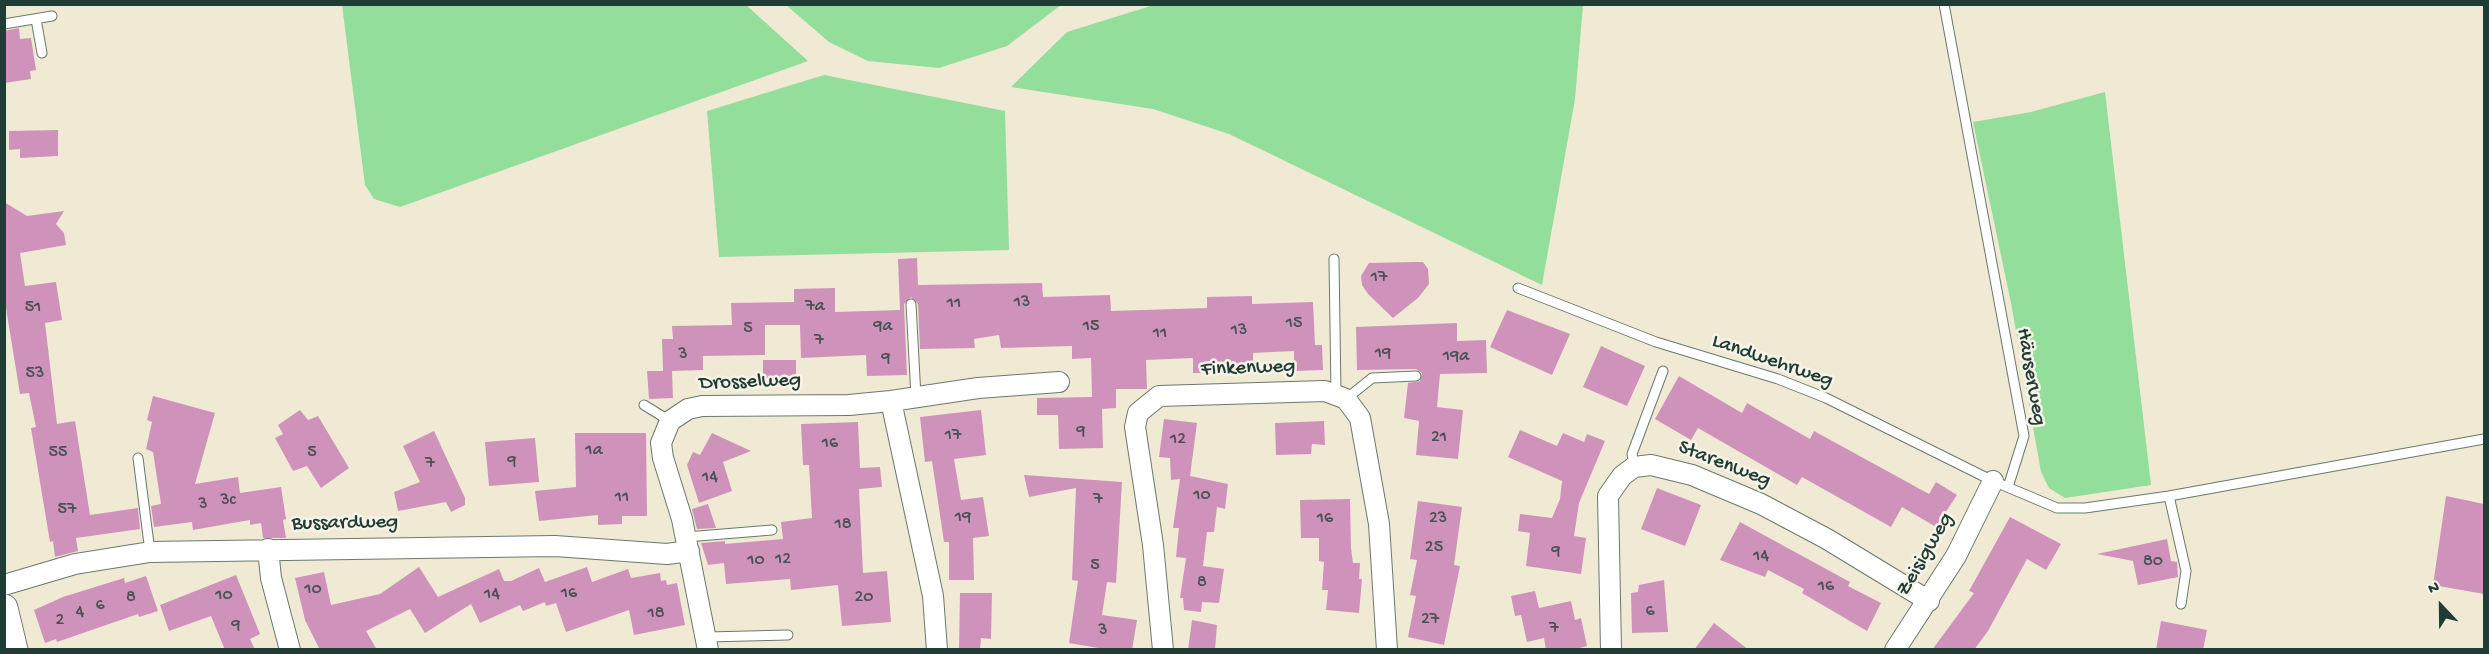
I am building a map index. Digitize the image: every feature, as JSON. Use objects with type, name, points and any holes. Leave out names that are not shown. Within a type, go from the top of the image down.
[{"type":"street","name":"Drosselweg","points":[[670,421],[687,409],[702,406],[849,405],[988,387],[1059,382]]},
{"type":"street","name":"Finkenweg","points":[[1163,650],[1153,545],[1135,427],[1138,412],[1154,400],[1169,396],[1325,391],[1341,397]]},
{"type":"street","points":[[1341,397],[1360,417],[1379,524],[1387,650]]},
{"type":"street","points":[[891,401],[933,596],[937,650]]},
{"type":"street","points":[[670,421],[661,443],[663,458],[676,496],[708,643]]},
{"type":"street","name":"Starenweg","points":[[1634,467],[1651,465],[1692,475],[1761,504],[1827,539],[1929,600]]},
{"type":"street","points":[[1611,650],[1608,496],[1622,476],[1634,467]]},
{"type":"street","name":"Zeisigweg","points":[[1895,650],[1929,600],[2000,484]]},
{"type":"street","name":"Bussardweg","points":[[4,585],[75,564],[150,552],[563,546],[668,554],[687,544]]},
{"type":"street","points":[[268,549],[271,578],[290,650]]},
{"type":"street","points":[[4,608],[14,650]]},
{"type":"lane","name":"Häuserweg","points":[[1944,4],[2024,436],[2000,484]]},
{"type":"lane","points":[[4,24],[52,16]]},
{"type":"lane","points":[[36,19],[42,53]]},
{"type":"lane","points":[[1334,259],[1341,397],[1372,378],[1416,376]]},
{"type":"lane","name":"Landwehrweg","points":[[1518,288],[1656,342],[1778,379],[1826,398],[2000,484]]},
{"type":"lane","points":[[911,304],[916,397]]},
{"type":"lane","points":[[1634,467],[1632,454],[1663,371]]},
{"type":"lane","points":[[644,405],[670,421]]},
{"type":"lane","points":[[2000,484],[2057,508],[2085,508],[2169,496],[2484,439]]},
{"type":"lane","points":[[138,458],[150,552]]},
{"type":"lane","points":[[2169,496],[2186,571],[2181,604]]},
{"type":"lane","points":[[687,544],[772,530]]},
{"type":"lane","points":[[708,643],[788,635]]},
{"type":"green space","points":[[1157,4],[1583,5],[1575,99],[1542,285],[1229,134],[1153,109],[1011,87],[1067,32]]},
{"type":"green space","points":[[342,5],[746,5],[808,61],[400,207],[374,199],[365,185]]},
{"type":"green space","points":[[786,5],[1061,5],[1007,46],[939,68],[868,61],[829,42]]},
{"type":"green space","points":[[824,75],[1005,111],[1009,250],[719,257],[707,111]]},
{"type":"green space","points":[[2105,92],[2151,485],[2065,498],[2049,488],[2041,472],[2011,303],[1973,122],[2031,112]]},
{"type":"building","points":[[19,28],[20,39],[31,38],[36,70],[30,71],[31,79],[4,83],[4,31]]},
{"type":"building","points":[[58,130],[58,156],[20,158],[20,149],[9,150],[9,131]]},
{"type":"building","points":[[4,202],[27,216],[64,211],[56,224],[64,233],[66,245],[20,253],[25,286],[56,282],[62,320],[45,323],[57,424],[75,421],[90,515],[138,508],[140,529],[76,538],[78,551],[55,557],[53,541],[50,542],[31,428],[36,427],[29,393],[20,394],[4,296]]},
{"type":"building","points":[[917,258],[918,285],[1042,283],[1043,297],[1110,295],[1111,311],[1207,308],[1207,297],[1252,296],[1252,304],[1313,302],[1315,345],[1322,345],[1323,370],[1294,371],[1294,351],[1253,353],[1253,368],[1212,369],[1212,373],[1193,373],[1193,358],[1146,360],[1147,389],[1116,389],[1116,408],[1102,409],[1103,448],[1059,449],[1058,415],[1037,415],[1037,398],[1092,397],[1091,358],[1072,359],[1072,346],[1001,348],[999,335],[974,339],[975,348],[920,349],[918,304],[911,297],[904,304],[907,375],[867,376],[866,355],[801,358],[800,325],[765,325],[765,355],[703,356],[703,370],[672,371],[673,398],[649,399],[647,371],[663,371],[662,339],[673,339],[672,326],[732,325],[731,303],[794,302],[794,289],[835,288],[835,312],[900,310],[898,259]]},
{"type":"building","points":[[1423,262],[1428,269],[1429,284],[1418,298],[1393,318],[1362,285],[1361,276],[1369,263]]},
{"type":"building","points":[[1507,310],[1570,334],[1552,375],[1490,347]]},
{"type":"building","points":[[1457,323],[1457,341],[1486,340],[1487,373],[1440,374],[1437,407],[1463,410],[1458,459],[1416,455],[1419,421],[1404,418],[1408,383],[1420,381],[1422,373],[1416,369],[1357,370],[1356,327]]},
{"type":"building","points":[[1601,346],[1645,366],[1627,406],[1583,387]]},
{"type":"building","points":[[763,360],[796,360],[796,382],[763,383]]},
{"type":"building","points":[[1679,376],[1742,413],[1747,403],[1810,439],[1814,431],[1929,494],[1936,482],[1957,495],[1936,527],[1902,507],[1891,527],[1802,477],[1797,485],[1698,428],[1691,440],[1655,419]]},
{"type":"building","points":[[153,396],[215,413],[195,484],[238,477],[240,493],[281,487],[286,519],[283,520],[286,538],[263,538],[261,523],[250,525],[250,520],[193,530],[192,522],[154,527],[151,506],[161,504],[153,452],[146,449],[152,422],[147,420]]},
{"type":"building","points":[[300,410],[308,420],[318,416],[349,468],[321,488],[307,466],[293,471],[275,438],[283,434],[278,425]]},
{"type":"building","points":[[981,410],[986,455],[954,459],[961,500],[983,497],[989,536],[973,538],[974,580],[949,580],[949,542],[944,542],[932,461],[925,462],[920,417]]},
{"type":"building","points":[[1164,419],[1197,423],[1190,476],[1228,484],[1225,509],[1217,507],[1214,532],[1207,532],[1203,566],[1224,569],[1219,603],[1202,602],[1201,612],[1184,610],[1183,598],[1180,598],[1186,558],[1176,557],[1179,528],[1173,528],[1180,479],[1171,480],[1170,458],[1159,457]]},
{"type":"building","points":[[1324,421],[1325,445],[1312,444],[1311,454],[1276,455],[1275,423]]},
{"type":"building","points":[[858,422],[860,468],[880,467],[882,487],[859,489],[863,573],[887,571],[891,622],[842,626],[838,585],[791,590],[790,579],[726,584],[724,563],[708,565],[701,543],[725,541],[725,544],[783,539],[781,522],[812,518],[809,465],[803,465],[801,424]]},
{"type":"building","points":[[1520,430],[1557,446],[1563,433],[1584,442],[1587,434],[1605,441],[1579,503],[1574,536],[1586,538],[1581,574],[1526,566],[1530,533],[1518,531],[1520,514],[1552,518],[1560,499],[1562,481],[1508,457]]},
{"type":"building","points":[[434,431],[465,498],[465,505],[451,512],[446,502],[398,511],[394,492],[420,482],[403,446]]},
{"type":"building","points":[[575,433],[646,433],[647,516],[622,516],[622,524],[598,525],[598,515],[539,521],[535,491],[576,487]]},
{"type":"building","points":[[712,433],[751,451],[723,462],[732,491],[699,503],[687,465],[693,452],[700,455]]},
{"type":"building","points":[[535,438],[539,482],[489,486],[485,442]]},
{"type":"building","points":[[1024,475],[1122,482],[1116,583],[1107,582],[1102,615],[1137,620],[1132,650],[1110,650],[1069,643],[1078,581],[1072,580],[1076,488],[1029,497]]},
{"type":"building","points":[[1657,488],[1701,505],[1685,546],[1641,529]]},
{"type":"building","points":[[2446,496],[2484,504],[2484,594],[2433,585]]},
{"type":"building","points":[[1350,499],[1353,563],[1360,563],[1359,579],[1362,579],[1359,613],[1326,610],[1328,590],[1322,590],[1324,562],[1319,561],[1319,538],[1301,538],[1300,500]]},
{"type":"building","points":[[1418,501],[1462,507],[1454,565],[1460,566],[1444,645],[1408,637],[1416,596],[1410,595],[1417,560],[1410,559]]},
{"type":"building","points":[[708,504],[716,528],[697,529],[692,509]]},
{"type":"building","points":[[2010,517],[2061,544],[2046,570],[2027,559],[1988,631],[1974,650],[1932,650],[1974,593],[1969,591]]},
{"type":"building","points":[[1740,522],[1850,582],[1848,586],[1881,603],[1867,631],[1802,593],[1804,589],[1768,570],[1765,577],[1720,560]]},
{"type":"building","points":[[2167,539],[2171,561],[2177,562],[2178,577],[2138,585],[2133,561],[2097,554]]},
{"type":"building","points":[[419,567],[438,597],[499,569],[504,581],[511,581],[539,568],[545,582],[587,567],[592,582],[628,569],[631,578],[660,573],[661,581],[666,580],[667,585],[677,583],[685,625],[634,635],[629,610],[566,632],[556,603],[546,606],[545,602],[523,611],[520,605],[480,623],[471,604],[425,633],[410,609],[366,631],[377,650],[320,650],[305,620],[295,578],[324,572],[331,605],[380,594]]},
{"type":"building","points":[[236,575],[260,634],[250,639],[255,650],[225,650],[211,616],[169,631],[160,605]]},
{"type":"building","points":[[146,576],[158,611],[139,617],[138,614],[57,642],[56,639],[45,643],[34,610],[63,597],[124,578],[125,583]]},
{"type":"building","points":[[1664,580],[1668,632],[1632,633],[1631,593],[1638,592],[1639,585]]},
{"type":"building","points":[[1535,591],[1539,608],[1571,601],[1575,620],[1581,618],[1587,646],[1571,650],[1546,650],[1544,638],[1527,642],[1521,615],[1515,616],[1511,596]]},
{"type":"building","points":[[960,593],[992,593],[991,639],[981,638],[980,650],[959,650]]},
{"type":"building","points":[[1192,620],[1217,625],[1215,650],[1188,650]]},
{"type":"building","points":[[2161,621],[2207,630],[2203,650],[2156,650]]},
{"type":"building","points":[[1714,623],[1749,650],[1694,650]]}]
